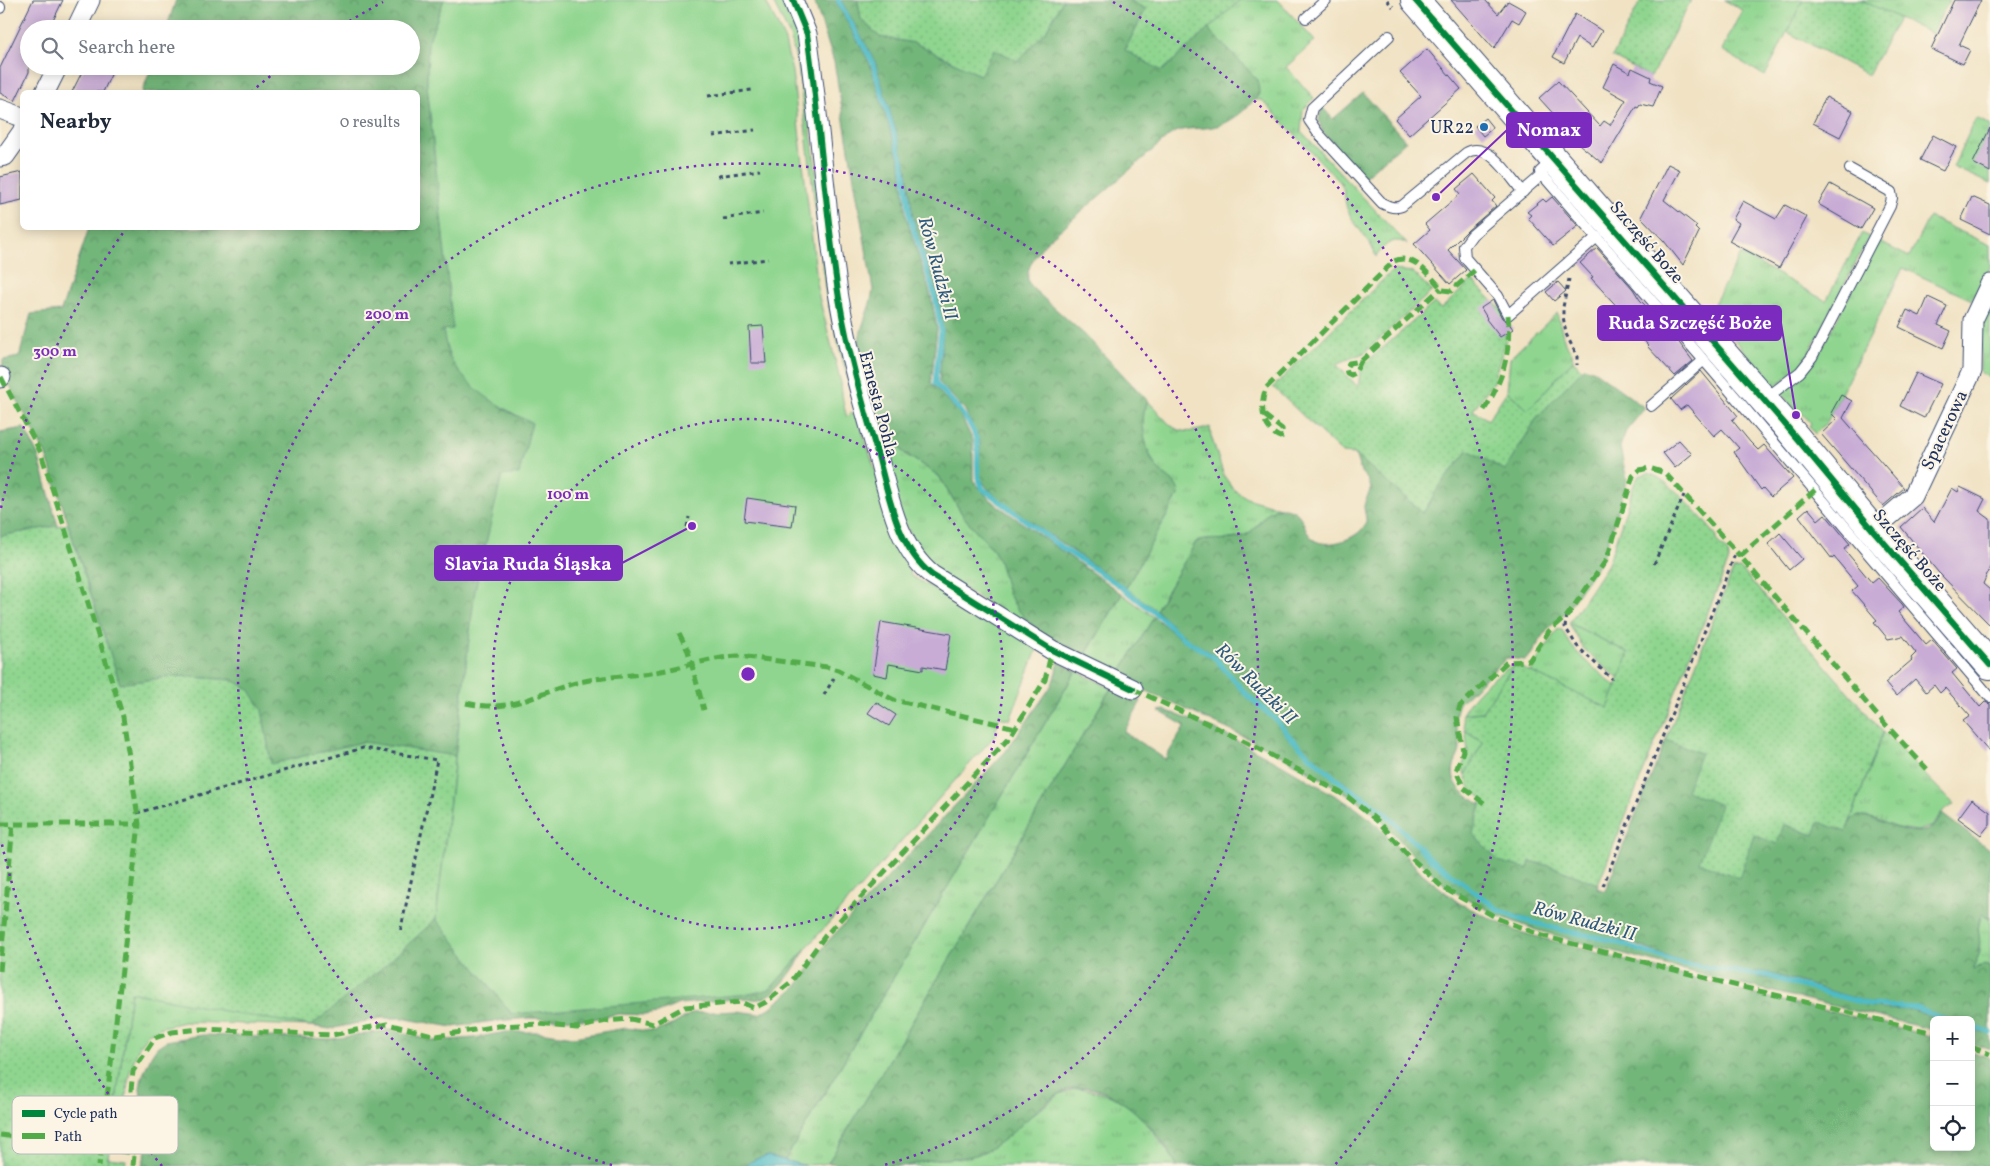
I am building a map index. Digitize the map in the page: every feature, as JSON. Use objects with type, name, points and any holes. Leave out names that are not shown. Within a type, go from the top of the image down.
[{"type":"street","points":[[80,20],[90,0]]},
{"type":"street","name":"Ernesta Pohla","points":[[793,0],[807,34],[843,319],[859,394],[893,512],[910,550],[922,567],[932,575],[1044,645],[1133,689]]},
{"type":"street","name":"Szczęść Boże","points":[[1416,0],[1549,167],[1764,400],[1990,665]]},
{"type":"street","points":[[46,90],[54,75]]},
{"type":"street","points":[[0,108],[20,116]]},
{"type":"street","points":[[0,157],[5,156],[20,135]]},
{"type":"street","name":"Spacerowa","points":[[1873,530],[1913,496],[1947,425],[1972,371],[1973,320],[1990,284]]},
{"type":"lane","points":[[1306,18],[1326,0]]},
{"type":"lane","points":[[1389,36],[1312,108],[1309,120],[1318,133],[1382,203],[1387,206],[1402,206],[1466,153],[1475,149],[1488,152],[1522,192]]},
{"type":"lane","points":[[1596,237],[1508,314],[1498,296],[1464,258],[1463,252],[1468,240],[1549,167],[1596,237],[1704,360],[1990,697]]},
{"type":"lane","points":[[1764,400],[1800,372],[1812,357],[1890,206],[1891,192],[1850,168]]},
{"type":"lane","points":[[1651,406],[1704,360]]},
{"type":"path","points":[[708,96],[752,90]]},
{"type":"path","points":[[712,136],[755,130]]},
{"type":"path","points":[[718,176],[760,170]]},
{"type":"path","points":[[722,219],[764,213]]},
{"type":"path","points":[[1572,258],[1563,316],[1566,334],[1577,356],[1577,365]]},
{"type":"path","points":[[728,264],[768,259]]},
{"type":"path","points":[[1654,564],[1684,495]]},
{"type":"path","points":[[686,527],[689,517]]},
{"type":"path","points":[[1603,886],[1736,552]]},
{"type":"path","points":[[1566,616],[1565,627],[1577,646],[1612,679]]},
{"type":"path","points":[[824,695],[834,678]]},
{"type":"path","points":[[137,813],[363,748],[437,760],[400,933]]},
{"type":"green space","points":[[176,0],[444,0],[428,43],[427,84],[453,329],[443,331],[449,357],[487,397],[509,412],[532,423],[519,474],[475,590],[455,756],[363,742],[271,764],[262,710],[232,680],[175,676],[120,684],[46,455],[2,370],[3,360],[19,357],[31,314],[61,311],[88,230],[420,230],[420,90],[143,90],[149,75],[420,75],[420,20],[169,20]]},
{"type":"green space","points":[[444,0],[765,0],[784,38],[792,71],[819,297],[841,383],[847,417],[851,413],[857,416],[911,576],[1038,647],[1010,720],[999,717],[996,728],[998,732],[770,989],[749,994],[512,1014],[436,919],[475,590],[502,476],[519,474],[532,423],[485,396],[465,378],[456,368],[449,354],[443,330],[453,329],[427,84],[428,43]]},
{"type":"green space","points":[[772,0],[784,0],[797,25],[832,294],[852,397],[826,295],[798,67],[790,36]]},
{"type":"green space","points":[[814,0],[835,0],[869,62],[901,166],[906,216],[931,296],[937,329],[931,383],[960,414],[973,441],[973,480],[990,500],[1122,594],[1082,660],[1045,639],[1018,610],[1008,593],[999,561],[994,551],[964,517],[939,476],[904,453],[885,427],[874,423],[858,349],[860,334],[873,290],[834,62]]},
{"type":"green space","points":[[841,0],[858,0],[861,19],[880,37],[915,43],[980,75],[994,49],[1046,31],[1063,0],[1129,0],[1146,9],[1125,50],[1162,71],[1208,29],[1258,80],[1259,94],[1238,115],[1226,123],[1206,128],[1185,129],[1170,135],[1045,243],[1034,258],[1029,270],[1028,281],[1031,287],[1086,336],[1148,401],[1145,408],[1143,426],[1146,445],[1157,468],[1174,482],[1178,490],[1179,494],[1126,588],[1004,503],[987,488],[979,476],[980,443],[965,410],[939,382],[943,330],[938,296],[913,218],[907,168],[875,61]]},
{"type":"green space","points":[[858,0],[1063,0],[1046,31],[1018,61],[994,49],[980,75],[915,43],[880,37],[861,19]]},
{"type":"green space","points":[[1129,0],[1240,0],[1162,71],[1125,50],[1146,9]]},
{"type":"green space","points":[[1240,0],[1278,0],[1315,41],[1286,67],[1314,98],[1303,110],[1301,131],[1407,244],[1393,241],[1382,249],[1376,257],[1371,245],[1349,213],[1341,183],[1262,100],[1254,100],[1258,96],[1208,29]]},
{"type":"green space","points":[[1641,0],[1691,0],[1651,77],[1612,57]]},
{"type":"green space","points":[[1724,0],[1803,0],[1765,76],[1722,50],[1742,10]]},
{"type":"green space","points":[[1803,0],[1861,0],[1899,18],[1868,75],[1787,32]]},
{"type":"green space","points":[[1861,0],[1949,0],[1932,34]]},
{"type":"green space","points":[[1363,93],[1406,141],[1363,178],[1322,131],[1319,120],[1322,107],[1333,119]]},
{"type":"green space","points":[[1976,118],[1990,125],[1990,184],[1953,167]]},
{"type":"green space","points":[[1929,217],[1990,245],[1990,268],[1972,300],[1903,268],[1827,422],[1815,434],[1809,426],[1811,423],[1801,412],[1798,414],[1781,393],[1801,378],[1816,359],[1878,241],[1909,257]]},
{"type":"green space","points":[[1862,233],[1869,237],[1808,355],[1801,365],[1775,387],[1710,311],[1741,254],[1826,301]]},
{"type":"green space","points":[[1393,270],[1413,272],[1432,291],[1364,353],[1336,364],[1358,387],[1361,367],[1434,303],[1441,309],[1472,280],[1503,311],[1506,340],[1493,382],[1473,410],[1488,420],[1507,391],[1528,410],[1573,360],[1582,370],[1538,416],[1505,470],[1468,450],[1438,488],[1423,513],[1355,454],[1342,453],[1273,387]]},
{"type":"green space","points":[[1990,305],[1990,378],[1980,373],[1981,323]]},
{"type":"green space","points":[[1557,313],[1565,343],[1572,353],[1573,360],[1528,410],[1507,391],[1510,358]]},
{"type":"green space","points":[[1584,367],[1595,371],[1645,408],[1626,431],[1620,447],[1627,480],[1603,558],[1565,613],[1548,629],[1530,656],[1525,660],[1507,658],[1460,702],[1457,709],[1456,720],[1460,748],[1453,773],[1454,779],[1461,790],[1481,805],[1473,834],[1528,868],[1530,861],[1550,866],[1598,884],[1597,888],[1605,891],[1666,740],[1701,753],[1721,805],[1738,878],[1754,835],[1784,824],[1813,835],[1819,821],[1846,832],[1850,822],[1856,816],[1875,819],[1897,828],[1918,832],[1927,830],[1936,824],[1942,814],[1990,850],[1990,918],[1982,914],[1980,919],[1980,950],[1972,969],[1986,965],[1990,967],[1990,1031],[1975,1026],[1975,1016],[1942,1016],[1917,1007],[1871,1003],[1765,972],[1750,972],[1679,961],[1634,944],[1562,929],[1521,917],[1499,908],[1432,858],[1382,808],[1340,780],[1293,738],[1276,718],[1246,692],[1215,655],[1184,637],[1156,610],[1196,542],[1242,537],[1252,531],[1270,511],[1275,509],[1280,508],[1294,511],[1299,515],[1310,536],[1320,543],[1334,543],[1356,535],[1366,523],[1364,506],[1371,488],[1368,480],[1361,472],[1355,454],[1423,513],[1438,488],[1468,450],[1505,470],[1538,416]]},
{"type":"green space","points":[[1148,401],[1169,423],[1181,431],[1188,432],[1210,427],[1211,436],[1224,476],[1234,490],[1249,499],[1280,508],[1270,513],[1251,531],[1241,537],[1196,542],[1156,610],[1126,588],[1179,494],[1156,466],[1146,443],[1143,417]]},
{"type":"green space","points":[[874,423],[885,427],[904,453],[939,476],[964,517],[994,551],[1013,603],[1045,639],[929,567],[897,510]]},
{"type":"green space","points":[[24,428],[38,455],[58,526],[0,536],[0,432]]},
{"type":"green space","points":[[1649,473],[1658,477],[1676,491],[1694,510],[1717,536],[1716,540],[1728,553],[1729,560],[1598,884],[1550,866],[1530,861],[1528,869],[1498,861],[1473,834],[1483,799],[1469,787],[1465,775],[1483,742],[1465,730],[1462,714],[1482,712],[1514,665],[1608,708],[1629,653],[1569,623],[1608,564],[1635,482],[1639,476]]},
{"type":"green space","points":[[68,524],[120,684],[175,676],[232,680],[249,689],[262,710],[271,764],[363,742],[455,756],[436,919],[383,967],[311,1026],[244,1015],[131,992],[117,1096],[12,1096],[12,1154],[109,1154],[107,1166],[0,1166],[0,536]]},
{"type":"green space","points":[[1741,569],[1883,732],[1846,832],[1819,822],[1814,835],[1784,824],[1777,844],[1754,835],[1739,878],[1699,862],[1721,805],[1686,791],[1701,753],[1666,740],[1733,570]]},
{"type":"green space","points":[[1122,594],[1154,617],[1117,677],[1083,660]]},
{"type":"green space","points":[[1154,617],[1181,639],[1214,659],[1244,695],[1275,721],[1289,739],[1339,783],[1380,811],[1431,861],[1497,910],[1520,920],[1562,932],[1579,934],[1633,948],[1678,964],[1778,980],[1881,1009],[1913,1010],[1930,1017],[1930,1029],[1703,975],[1539,931],[1499,916],[1449,889],[1410,852],[1378,816],[1351,796],[1270,749],[1117,677]]},
{"type":"green space","points":[[1569,623],[1629,653],[1619,679],[1583,648]]},
{"type":"green space","points":[[1558,629],[1562,630],[1572,646],[1585,660],[1617,686],[1608,709],[1531,672]]},
{"type":"green space","points":[[1059,662],[1076,671],[785,1160],[768,1156],[743,1166],[142,1166],[145,1154],[178,1154],[178,1096],[141,1096],[142,1077],[151,1056],[157,1047],[166,1041],[203,1035],[332,1039],[390,1030],[433,1041],[474,1038],[506,1032],[538,1032],[574,1037],[626,1028],[654,1032],[674,1024],[692,1013],[737,1011],[759,1014],[770,1008],[797,986],[828,941],[1006,751],[1052,685]]},
{"type":"green space","points":[[1514,665],[1482,712],[1462,714],[1472,699],[1485,686],[1499,674]]},
{"type":"green space","points":[[1076,671],[1111,688],[828,1163],[806,1165],[785,1160]]},
{"type":"green space","points":[[1111,688],[1141,701],[1124,732],[1165,759],[1185,726],[1159,711],[1165,710],[1216,730],[1281,764],[1353,806],[1373,821],[1423,874],[1459,903],[1516,931],[1743,992],[1886,1024],[1930,1037],[1930,1151],[1975,1151],[1975,1052],[1990,1058],[1990,1166],[1177,1166],[1158,1136],[1128,1106],[1111,1095],[1094,1089],[1076,1088],[1059,1094],[1009,1136],[976,1155],[930,1160],[904,1166],[828,1163]]},
{"type":"green space","points":[[1465,730],[1483,742],[1465,775],[1462,768],[1468,751]]},
{"type":"green space","points":[[1883,732],[1954,804],[1942,813],[1933,826],[1917,831],[1893,827],[1876,819],[1856,816],[1850,822]]},
{"type":"green space","points":[[1982,914],[1990,918],[1990,967],[1979,966],[1972,970],[1980,952],[1978,927]]},
{"type":"green space","points":[[436,919],[512,1014],[770,989],[807,947],[783,983],[766,997],[757,999],[748,998],[679,1004],[658,1013],[644,1015],[619,1014],[588,1020],[528,1018],[453,1027],[400,1018],[381,1018],[330,1029],[311,1026]]},
{"type":"green space","points":[[131,992],[311,1026],[184,1022],[162,1027],[148,1034],[139,1046],[130,1071],[126,1096],[117,1096]]},
{"type":"green space","points":[[1975,1030],[1990,1035],[1990,1050],[1975,1044]]},
{"type":"green space","points":[[1077,1088],[1114,1097],[1132,1109],[1148,1126],[1177,1166],[906,1166],[928,1160],[961,1158],[1023,1122],[1060,1094]]},
{"type":"green space","points":[[108,1158],[126,1160],[125,1166],[107,1166]]},
{"type":"water","points":[[768,1156],[806,1166],[743,1166],[756,1159]]},
{"type":"building","points":[[33,0],[63,0],[53,20],[23,20]]},
{"type":"building","points":[[1451,0],[1485,0],[1498,14],[1508,1],[1526,11],[1519,23],[1512,19],[1494,49]]},
{"type":"building","points":[[1954,0],[1981,0],[1959,45],[1970,50],[1963,64],[1931,49]]},
{"type":"building","points":[[1575,14],[1602,31],[1592,48],[1577,38],[1564,63],[1553,57]]},
{"type":"building","points":[[20,27],[20,75],[28,75],[15,101],[0,93],[0,68]]},
{"type":"building","points":[[1427,49],[1461,89],[1409,135],[1395,119],[1421,96],[1400,73]]},
{"type":"building","points":[[1614,64],[1630,73],[1632,68],[1651,77],[1650,81],[1662,86],[1653,107],[1640,104],[1638,107],[1636,106],[1602,163],[1568,135],[1570,132],[1539,98],[1558,81],[1600,126],[1604,121],[1610,125],[1626,100],[1603,87]]},
{"type":"building","points":[[80,75],[111,75],[104,90],[73,90]]},
{"type":"building","points":[[1826,97],[1853,111],[1840,137],[1813,123]]},
{"type":"building","name":"UR22","points":[[1485,118],[1493,128],[1483,136],[1475,126]]},
{"type":"building","points":[[1990,128],[1990,172],[1973,163]]},
{"type":"building","points":[[1933,135],[1956,147],[1943,171],[1920,160]]},
{"type":"building","points":[[1668,164],[1680,170],[1664,200],[1697,226],[1695,228],[1699,232],[1683,265],[1664,241],[1641,217]]},
{"type":"building","points":[[20,172],[20,200],[0,205],[0,177]]},
{"type":"building","points":[[1474,174],[1495,198],[1492,201],[1496,206],[1448,250],[1466,270],[1450,284],[1414,244],[1430,230],[1425,224],[1460,194],[1456,189]]},
{"type":"building","points":[[1830,184],[1873,208],[1861,229],[1818,204]]},
{"type":"building","points":[[1552,197],[1578,226],[1553,246],[1528,218],[1531,215],[1527,212],[1543,199],[1546,202]]},
{"type":"building","points":[[1972,197],[1990,205],[1990,234],[1961,220]]},
{"type":"building","points":[[1743,201],[1776,219],[1785,205],[1807,217],[1779,268],[1729,241],[1739,223],[1733,219]]},
{"type":"building","points":[[1597,248],[1633,289],[1640,300],[1670,331],[1693,361],[1675,376],[1647,346],[1632,327],[1634,325],[1591,278],[1593,277],[1580,263]]},
{"type":"building","points":[[1558,282],[1566,291],[1554,301],[1546,292]]},
{"type":"building","points":[[1928,297],[1947,306],[1938,325],[1951,331],[1943,348],[1899,327],[1907,310],[1920,316]]},
{"type":"building","points":[[1493,300],[1502,318],[1513,329],[1500,337],[1486,319],[1481,308]]},
{"type":"building","points":[[763,326],[766,363],[751,363],[749,327]]},
{"type":"building","points":[[1701,371],[1738,416],[1732,420],[1750,442],[1758,450],[1764,445],[1793,478],[1771,497],[1763,488],[1761,490],[1734,452],[1739,448],[1722,429],[1714,436],[1687,405],[1680,410],[1671,399]]},
{"type":"building","points":[[1916,373],[1941,384],[1924,418],[1900,406]]},
{"type":"building","points":[[1841,395],[1852,401],[1843,418],[1904,488],[1883,506],[1821,434],[1837,419],[1831,413]]},
{"type":"building","points":[[1679,440],[1692,454],[1675,468],[1663,453]]},
{"type":"building","points":[[1960,487],[1985,499],[1979,511],[1990,519],[1990,567],[1983,584],[1990,590],[1990,625],[1938,572],[1901,527],[1922,508],[1934,522],[1952,488],[1958,492]]},
{"type":"building","points":[[747,498],[795,505],[792,527],[744,521]]},
{"type":"building","points":[[1808,508],[1818,520],[1825,514],[1850,544],[1844,549],[1872,583],[1878,578],[1902,604],[1904,607],[1898,612],[1926,645],[1932,640],[1957,669],[1952,673],[1980,707],[1985,702],[1990,704],[1990,752],[1963,721],[1970,716],[1945,688],[1940,693],[1934,685],[1926,692],[1915,679],[1896,696],[1885,683],[1912,660],[1911,658],[1916,653],[1903,636],[1888,639],[1874,622],[1877,620],[1852,591],[1858,586],[1834,557],[1832,559],[1799,516]]},
{"type":"building","points":[[1780,533],[1802,559],[1789,570],[1768,544]]},
{"type":"building","points":[[881,622],[951,634],[945,670],[923,666],[923,670],[889,664],[887,677],[873,674]]},
{"type":"building","points":[[876,702],[896,715],[889,726],[868,713]]},
{"type":"building","points":[[1972,799],[1990,812],[1990,824],[1981,835],[1958,818]]},
{"type":"waterway","name":"Rów Rudzki II","points":[[838,0],[872,61],[904,166],[910,218],[935,296],[941,330],[935,383],[960,411],[975,435],[978,472],[983,489],[1061,547],[1117,584],[1154,612],[1183,638],[1215,658],[1246,694],[1276,720],[1311,757],[1340,782],[1382,810],[1432,860],[1499,910],[1520,919],[1606,939],[1679,963],[1766,975],[1871,1005],[1916,1008],[1937,1016]]},
{"type":"waterway","name":"Rów Rudzki II","points":[[1975,1027],[1990,1033]]},
{"type":"marked path","points":[[1264,415],[1282,429],[1283,436],[1280,437],[1274,434],[1266,423],[1264,416],[1263,409],[1266,388],[1394,261],[1402,259],[1415,263],[1422,267],[1443,290],[1451,291],[1475,270]]},
{"type":"marked path","points":[[1361,361],[1355,373],[1351,375],[1347,373],[1346,369],[1349,363],[1361,361],[1441,288]]},
{"type":"marked path","points":[[1484,410],[1497,387],[1505,364],[1509,328],[1508,315]]},
{"type":"marked path","points":[[1,377],[41,453],[73,554],[123,717],[139,824],[107,1096]]},
{"type":"marked path","points":[[1484,803],[1464,788],[1456,771],[1463,751],[1457,717],[1460,706],[1507,662],[1529,661],[1549,631],[1567,616],[1607,559],[1633,476],[1640,470],[1649,468],[1665,473],[1740,556]]},
{"type":"marked path","points":[[1815,490],[1740,556],[1875,713],[1927,769]]},
{"type":"marked path","points":[[679,633],[688,651],[704,710]]},
{"type":"marked path","points":[[132,1096],[133,1071],[155,1038],[172,1032],[201,1029],[332,1035],[387,1024],[437,1036],[498,1026],[539,1024],[577,1028],[606,1021],[631,1019],[653,1024],[685,1007],[741,1002],[754,1008],[766,1002],[791,982],[825,936],[1009,738],[1045,680],[1052,650]]},
{"type":"marked path","points":[[466,703],[483,706],[512,704],[580,682],[656,672],[738,656],[827,667],[838,670],[894,700],[1016,728]]},
{"type":"marked path","points":[[1133,689],[1247,742],[1348,797],[1380,823],[1406,853],[1442,887],[1499,919],[1543,936],[1709,979],[1930,1032]]},
{"type":"marked path","points":[[0,971],[13,823]]},
{"type":"marked path","points":[[0,824],[139,824]]},
{"type":"marked path","points":[[1975,1048],[1990,1054]]},
{"type":"marked path","points":[[0,1135],[12,1137]]},
{"type":"marked path","points":[[99,1166],[100,1154]]},
{"type":"marked path","points":[[133,1166],[134,1154]]},
{"type":"cycle path","points":[[793,0],[807,34],[830,232],[839,298],[847,338],[886,488],[902,536],[910,550],[932,575],[1052,650],[1133,689]]},
{"type":"cycle path","points":[[1415,0],[1784,423],[1873,530],[1990,665]]},
{"type":"place","name":"UR22","points":[[1484,127]]},
{"type":"place","name":"Nomax","points":[[1436,197]]},
{"type":"place","name":"Ruda Szczęść Boże","points":[[1796,415]]},
{"type":"place","name":"Slavia Ruda Śląska","points":[[692,526]]}]
